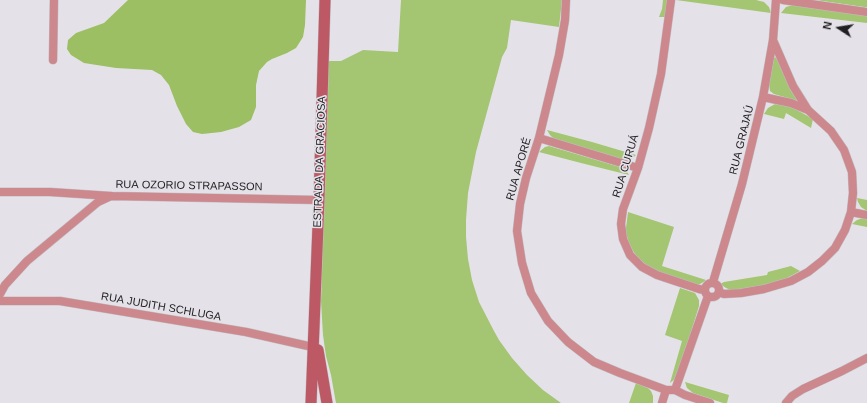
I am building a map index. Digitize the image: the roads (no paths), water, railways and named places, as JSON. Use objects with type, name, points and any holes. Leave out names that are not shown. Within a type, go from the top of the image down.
[{"type":"main road","name":"ESTRADA DA GRACIOSA","points":[[311,403],[315,347],[314,324],[325,0]]},
{"type":"main road","name":"ESTRADA DA GRACIOSA","points":[[315,347],[327,403]]},
{"type":"street","points":[[53,60],[54,0]]},
{"type":"street","name":"RUA APORÉ","points":[[566,0],[565,20],[559,55],[539,138],[526,178],[520,204],[517,231],[522,263],[531,293],[548,321],[568,342],[594,362],[666,390]]},
{"type":"street","name":"RUA CURUÁ","points":[[672,0],[661,74],[649,128],[638,168],[623,210],[621,224],[623,239],[630,255],[642,268],[706,293]]},
{"type":"street","name":"RUA GRAJAÚ","points":[[713,282],[742,184],[763,97],[773,40],[776,0]]},
{"type":"street","points":[[783,0],[867,12]]},
{"type":"street","points":[[719,292],[724,294],[741,293],[764,289],[791,281],[808,272],[835,248],[845,230],[852,212],[852,172],[844,150],[831,131],[808,110],[793,86],[773,40]]},
{"type":"street","points":[[763,97],[791,103],[808,110]]},
{"type":"street","points":[[539,138],[638,168]]},
{"type":"street","points":[[0,192],[50,192],[111,196]]},
{"type":"street","name":"RUA OZORIO STRAPASSON","points":[[0,294],[5,285],[27,261],[98,202],[111,196],[319,200]]},
{"type":"street","points":[[852,212],[867,214]]},
{"type":"street","points":[[675,390],[706,293],[705,287],[707,284],[713,282],[718,285],[719,292]]},
{"type":"street","points":[[706,293],[714,296],[719,292]]},
{"type":"street","name":"RUA JUDITH SCHLUGA","points":[[0,301],[60,301],[246,332],[315,347]]},
{"type":"street","points":[[786,403],[792,396],[804,389],[867,358]]},
{"type":"street","points":[[662,403],[666,390],[675,390],[684,399],[710,403]]}]
